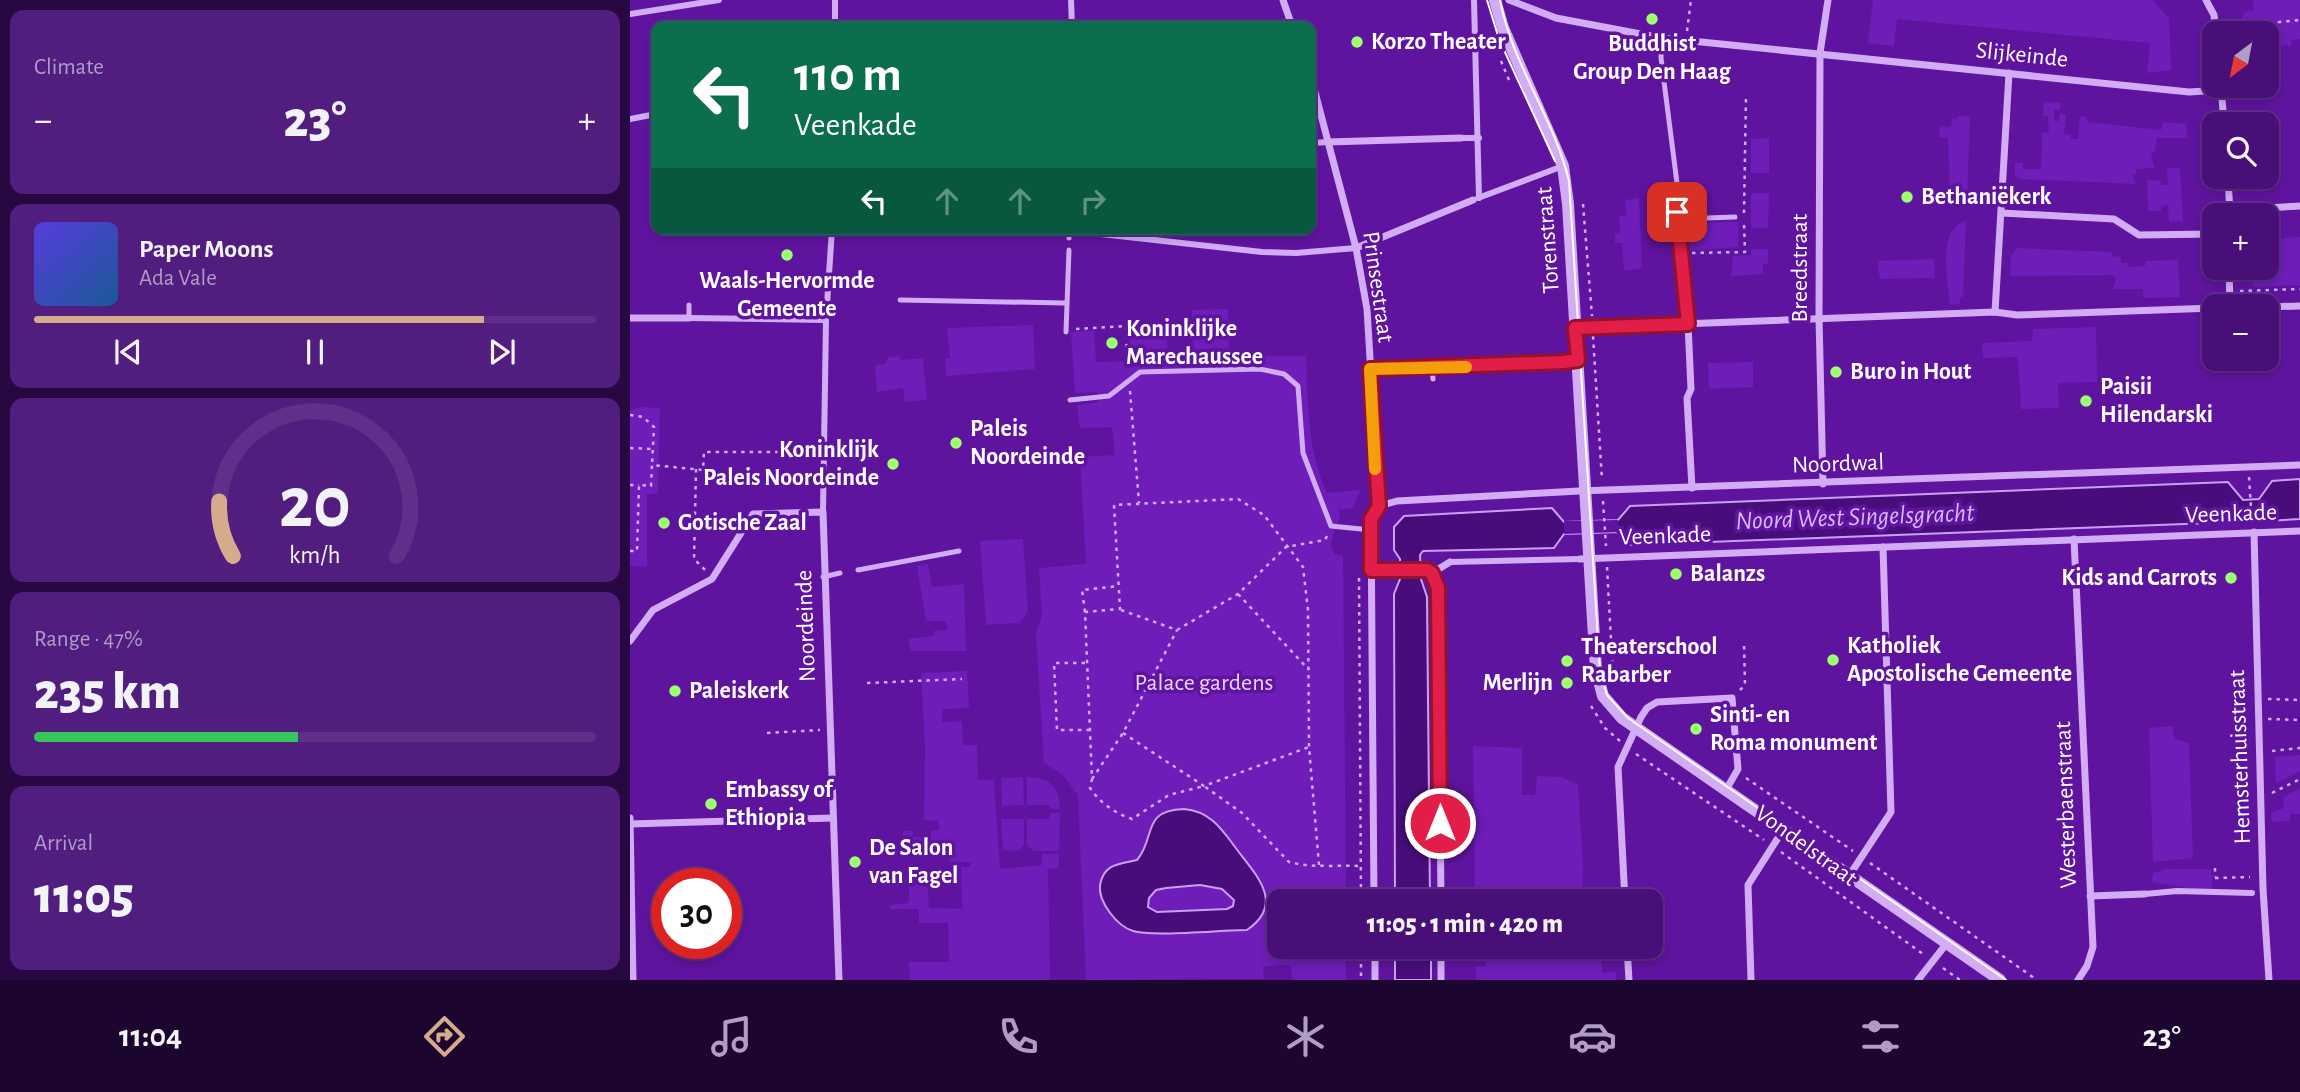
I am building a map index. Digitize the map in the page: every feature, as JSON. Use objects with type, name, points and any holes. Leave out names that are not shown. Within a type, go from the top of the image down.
[{"type":"street","points":[[630,15],[719,0]]},
{"type":"street","points":[[835,0],[835,21]]},
{"type":"street","points":[[1071,0],[1072,21]]},
{"type":"street","points":[[1283,0],[1290,21]]},
{"type":"street","points":[[1090,235],[1296,253],[1356,248],[1476,199],[1479,138],[1474,0]]},
{"type":"street","name":"Torenstraat","points":[[1495,0],[1503,28],[1563,166],[1586,491],[1588,527],[1585,558]]},
{"type":"street","name":"Slijkeinde","points":[[1509,0],[1556,18],[1662,38],[2189,92],[2202,90]]},
{"type":"street","name":"Breedstraat","points":[[1823,484],[1819,318],[1819,53],[1829,0]]},
{"type":"street","points":[[2206,0],[2213,21]]},
{"type":"street","points":[[1994,312],[2002,213],[2008,73]]},
{"type":"street","name":"Prinsestraat","points":[[1316,97],[1356,248],[1367,309],[1379,506]]},
{"type":"street","points":[[630,119],[651,115]]},
{"type":"street","points":[[1316,143],[1479,138]]},
{"type":"street","name":"Torenstraat","points":[[1476,199],[1563,166]]},
{"type":"street","points":[[2279,208],[2300,206]]},
{"type":"street","points":[[2002,213],[2114,219],[2139,234],[2202,234]]},
{"type":"street","points":[[1678,215],[1688,324],[1690,389],[1687,398],[1692,488]]},
{"type":"street","name":"Noordeinde","points":[[832,235],[826,320],[822,577],[839,980]]},
{"type":"street","points":[[2230,280],[2230,292]]},
{"type":"street","points":[[2279,307],[2300,306]]},
{"type":"street","points":[[1575,328],[1994,312],[2017,315],[2202,308]]},
{"type":"street","points":[[630,318],[826,320]]},
{"type":"street","points":[[1370,369],[1578,360]]},
{"type":"street","name":"Noordwal","points":[[1379,506],[1397,501],[1586,491],[2300,465]]},
{"type":"street","points":[[1374,889],[1371,519],[1379,506]]},
{"type":"street","points":[[630,641],[653,610],[712,579],[753,514],[823,512]]},
{"type":"street","name":"Veenkade","points":[[1432,573],[1450,562],[2300,531]]},
{"type":"street","name":"Hemsterhuisstraat","points":[[2254,532],[2259,752],[2269,980]]},
{"type":"street","name":"Westerbaenstraat","points":[[2074,540],[2093,947],[2088,966],[2078,980]]},
{"type":"street","points":[[1849,876],[1888,821],[1892,803],[1883,547]]},
{"type":"street","name":"Vondelstraat","points":[[1585,558],[1599,687],[1612,709],[2000,980]]},
{"type":"street","points":[[1371,570],[1421,569],[1432,573],[1438,588],[1441,889]]},
{"type":"street","points":[[1624,889],[1618,773],[1626,747],[1647,708],[1657,702],[1732,698],[1736,774],[1726,790]]},
{"type":"street","points":[[630,818],[633,980]]},
{"type":"street","points":[[630,824],[833,818]]},
{"type":"street","points":[[1751,980],[1748,885],[1783,830]]},
{"type":"street","points":[[2090,896],[2177,891],[2252,893]]},
{"type":"street","points":[[1918,980],[1947,943]]},
{"type":"street","points":[[1375,959],[1375,980]]},
{"type":"street","points":[[1441,959],[1441,980]]},
{"type":"street","points":[[1628,959],[1629,980]]},
{"type":"lane","points":[[1662,38],[1661,58],[1678,191]]},
{"type":"lane","points":[[1678,215],[1735,217]]},
{"type":"lane","points":[[1066,331],[1069,250]]},
{"type":"lane","points":[[900,300],[1065,303]]},
{"type":"lane","points":[[689,305],[689,318]]},
{"type":"lane","points":[[1432,368],[1433,379]]},
{"type":"lane","points":[[1070,400],[1109,396],[1140,372],[1260,369],[1284,374],[1293,379],[1300,395],[1303,453],[1331,526],[1371,530]]},
{"type":"lane","points":[[858,570],[959,551]]},
{"type":"lane","points":[[822,577],[839,573]]},
{"type":"path","points":[[1686,40],[1692,0]]},
{"type":"path","points":[[2279,22],[2300,20]]},
{"type":"path","points":[[1682,254],[1745,252],[1746,96]]},
{"type":"path","points":[[2230,292],[2300,289]]},
{"type":"path","points":[[1066,331],[1126,326],[1126,361]]},
{"type":"path","points":[[1129,380],[1139,503]]},
{"type":"path","points":[[630,415],[643,417],[654,426],[651,486],[630,485]]},
{"type":"path","points":[[630,448],[653,449]]},
{"type":"path","points":[[652,466],[703,470],[704,452],[823,452]]},
{"type":"path","points":[[695,469],[694,559],[712,579]]},
{"type":"path","points":[[2249,481],[2251,515]]},
{"type":"path","points":[[630,551],[637,551],[639,485]]},
{"type":"path","points":[[1120,609],[1114,505],[1238,499],[1264,515],[1303,567],[1308,610],[1309,747],[1319,864]]},
{"type":"path","points":[[1604,520],[1613,680]]},
{"type":"path","points":[[1092,779],[1123,733],[1177,630],[1238,594],[1286,547],[1325,540],[1331,526]]},
{"type":"path","points":[[1119,586],[1082,590],[1092,779],[1090,788],[1096,797],[1121,816],[1132,819],[1169,795],[1204,786],[1309,747]]},
{"type":"path","points":[[1238,594],[1309,670]]},
{"type":"path","points":[[1085,612],[1120,609],[1177,630]]},
{"type":"path","points":[[1732,698],[1745,685],[1744,643]]},
{"type":"path","points":[[1086,663],[1054,663],[1057,730],[1088,730]]},
{"type":"path","points":[[867,683],[962,679]]},
{"type":"path","points":[[2258,699],[2300,699]]},
{"type":"path","points":[[2258,719],[2300,720]]},
{"type":"path","points":[[767,733],[829,730]]},
{"type":"path","points":[[1123,733],[1241,813],[1286,860],[1360,866],[1361,889]]},
{"type":"path","name":"Vondelstraat","points":[[1626,747],[1961,980]]},
{"type":"path","points":[[2259,752],[2300,748]]},
{"type":"path","name":"Vondelstraat","points":[[1736,774],[1762,786],[2037,980]]},
{"type":"path","points":[[2261,799],[2300,779]]},
{"type":"path","points":[[2215,878],[2254,877]]},
{"type":"path","points":[[1361,959],[1361,980]]},
{"type":"green space","points":[[1873,0],[2152,0],[2169,18],[2171,70],[2147,73],[2150,43],[1897,19],[1894,46],[1868,43]]},
{"type":"green space","points":[[2253,0],[2300,0],[2300,39],[2291,40],[2292,45],[2279,46],[2279,21],[2242,21],[2244,12],[2254,10]]},
{"type":"green space","points":[[2044,102],[2061,103],[2060,110],[2054,110],[2054,121],[2059,121],[2060,114],[2066,115],[2064,134],[2071,135],[2071,139],[2078,139],[2080,116],[2087,117],[2087,122],[2161,130],[2163,122],[2186,124],[2187,138],[2157,138],[2155,150],[2151,154],[2154,168],[2136,169],[2136,174],[2132,175],[2136,184],[2015,177],[2015,163],[2023,163],[2023,169],[2041,169],[2042,133],[2049,132],[2048,116],[2043,116]]},
{"type":"green space","points":[[1958,116],[1970,116],[1967,202],[1950,201],[1948,138],[1939,137],[1940,126],[1951,127],[1952,119],[1957,119]]},
{"type":"green space","points":[[1769,138],[1769,173],[1751,173],[1751,139]]},
{"type":"green space","points":[[2167,168],[2180,168],[2183,221],[2169,222],[2168,205],[2161,206],[2161,211],[2148,211],[2147,180],[2161,181],[2161,185],[2168,185]]},
{"type":"green space","points":[[1751,193],[1769,193],[1768,228],[1751,228]]},
{"type":"green space","points":[[1639,198],[1642,268],[1624,271],[1622,243],[1615,243],[1615,234],[1620,233],[1619,216],[1627,215],[1625,200]]},
{"type":"green space","points":[[1966,221],[1963,297],[1960,297],[1960,304],[1950,305],[1946,270],[1947,245],[1957,226]]},
{"type":"green space","points":[[1739,222],[1738,247],[1691,251],[1687,246],[1689,223]]},
{"type":"green space","points":[[2300,237],[2300,285],[2253,287],[2253,280],[2279,280],[2279,238]]},
{"type":"green space","points":[[2017,248],[2112,252],[2112,256],[2121,257],[2121,263],[2128,263],[2129,267],[2145,266],[2146,261],[2178,260],[2180,297],[2143,298],[2143,289],[2113,289],[2116,279],[2112,275],[2010,276],[2011,256]]},
{"type":"green space","points":[[1751,249],[1768,249],[1768,264],[1763,264],[1763,274],[1731,276],[1733,256],[1751,255]]},
{"type":"green space","points":[[1934,259],[1935,278],[1880,279],[1877,261]]},
{"type":"green space","name":"Palace gardens","points":[[1228,309],[1229,356],[1306,356],[1312,443],[1320,476],[1327,493],[1360,490],[1353,508],[1338,510],[1340,516],[1330,545],[1335,554],[1343,556],[1346,889],[1267,889],[1267,959],[1346,959],[1346,980],[1292,980],[1291,965],[1263,966],[1264,979],[1086,980],[1078,795],[1063,775],[1044,763],[1036,633],[1042,617],[1039,568],[1086,564],[1080,457],[1115,455],[1112,427],[1080,428],[1077,405],[1099,402],[1097,392],[1075,393],[1071,332],[1094,330],[1096,362],[1130,361],[1129,323],[1166,321],[1168,357],[1193,357],[1192,310]]},
{"type":"green space","points":[[1033,325],[1035,369],[946,376],[945,358],[950,358],[947,328]]},
{"type":"green space","points":[[2096,327],[2097,382],[2058,383],[2059,408],[2021,409],[2018,357],[1983,358],[1982,343],[2032,341],[2033,329]]},
{"type":"green space","points":[[900,356],[901,360],[923,358],[927,400],[905,402],[903,388],[877,392],[875,365],[885,364],[889,357]]},
{"type":"green space","points":[[1753,362],[1753,387],[1709,389],[1708,363]]},
{"type":"green space","points":[[640,407],[660,408],[658,493],[647,495],[647,567],[630,566],[630,411]]},
{"type":"green space","points":[[1023,539],[1028,612],[1019,623],[986,625],[980,541]]},
{"type":"green space","points":[[928,564],[932,587],[964,584],[966,651],[911,651],[908,639],[934,636],[934,631],[948,630],[946,621],[926,621],[917,566]]},
{"type":"green space","points":[[967,671],[969,708],[942,709],[942,722],[962,721],[963,745],[977,745],[978,780],[994,780],[1000,869],[1042,865],[1042,854],[1059,854],[1059,868],[1048,869],[1050,980],[910,980],[909,962],[949,962],[948,923],[919,923],[919,909],[890,909],[890,905],[909,903],[909,880],[927,880],[929,908],[962,909],[961,867],[971,867],[971,862],[949,862],[948,856],[924,857],[924,851],[903,852],[903,831],[913,831],[913,837],[931,837],[931,831],[939,830],[939,821],[924,820],[925,747],[921,673]]},
{"type":"green space","points":[[2173,726],[2174,739],[2189,743],[2193,858],[2153,862],[2149,728]]},
{"type":"green space","points":[[1473,746],[1522,748],[1522,795],[1535,795],[1537,776],[1562,777],[1578,785],[1582,889],[1475,889]]},
{"type":"green space","points":[[2300,755],[2300,771],[2276,783],[2275,757]]},
{"type":"green space","points":[[1023,777],[1024,805],[1002,806],[1001,778]]},
{"type":"green space","points":[[1027,777],[1042,779],[1052,784],[1058,794],[1060,809],[1051,809],[1050,805],[1027,805]]},
{"type":"green space","points":[[2300,789],[2300,814],[2290,814],[2290,821],[2272,822],[2271,813],[2284,808],[2283,797]]},
{"type":"green space","points":[[1050,813],[1060,813],[1059,851],[1034,851],[1027,846],[1027,819],[1050,819]]},
{"type":"green space","points":[[1001,819],[1024,819],[1024,845],[1019,851],[1003,850]]},
{"type":"green space","points":[[2167,869],[2211,869],[2213,892],[2152,882],[2153,873]]},
{"type":"green space","points":[[1486,959],[1597,959],[1602,962],[1602,973],[1616,972],[1616,980],[1476,980],[1476,967],[1486,966]]},
{"type":"water","name":"Noord West Singelsgracht","points":[[2300,479],[2300,519],[2266,521],[2260,514],[2244,514],[2237,522],[1631,545],[1619,532],[1564,534],[1554,548],[1423,551],[1420,555],[1421,579],[1427,597],[1430,889],[1395,889],[1394,594],[1400,579],[1400,559],[1394,550],[1394,527],[1404,516],[1552,508],[1564,522],[1618,520],[1630,506],[2228,482],[2243,500],[2259,499],[2272,481]]},
{"type":"water","points":[[1184,809],[1209,818],[1227,836],[1253,870],[1264,890],[1266,900],[1258,920],[1247,930],[1142,933],[1121,924],[1105,906],[1100,885],[1105,872],[1119,864],[1137,860],[1143,852],[1155,820],[1170,811]],"holes":[[[1200,885],[1222,889],[1234,900],[1233,906],[1227,909],[1157,912],[1148,907],[1149,898],[1156,890]]]},
{"type":"water","points":[[1395,959],[1431,959],[1431,980],[1395,980]]},
{"type":"pier","points":[[1618,520],[1619,532],[1564,534],[1564,521]]},
{"type":"tram line","points":[[1487,0],[1499,39],[1555,161]]},
{"type":"tram line","points":[[1500,0],[1514,46],[1554,135],[1569,181],[1600,671],[1607,695],[1628,718],[2006,980]]},
{"type":"slow traffic","points":[[1375,469],[1370,369],[1466,367]]},
{"type":"place","name":"Buddhist Group Den Haag","points":[[1652,19]]},
{"type":"place","name":"Korzo Theater","points":[[1357,42]]},
{"type":"place","name":"Bethaniëkerk","points":[[1907,197]]},
{"type":"place","name":"Waals-Hervormde Gemeente","points":[[787,255]]},
{"type":"place","name":"Koninklijke Marechaussee","points":[[1112,343]]},
{"type":"place","name":"Buro in Hout","points":[[1836,372]]},
{"type":"place","name":"Paisii Hilendarski","points":[[2086,401]]},
{"type":"place","name":"Paleis Noordeinde","points":[[956,443]]},
{"type":"place","name":"Koninklijk Paleis Noordeinde","points":[[893,464]]},
{"type":"place","name":"Gotische Zaal","points":[[664,523]]},
{"type":"place","name":"Balanzs","points":[[1676,574]]},
{"type":"place","name":"Kids and Carrots","points":[[2231,578]]},
{"type":"place","name":"Katholiek Apostolische Gemeente","points":[[1833,660]]},
{"type":"place","name":"Theaterschool Rabarber","points":[[1567,661]]},
{"type":"place","name":"Merlijn","points":[[1567,683]]},
{"type":"place","name":"Paleiskerk","points":[[675,691]]},
{"type":"place","name":"Sinti- en Roma monument","points":[[1696,729]]},
{"type":"place","name":"Embassy of Ethiopia","points":[[711,804]]},
{"type":"place","name":"De Salon van Fagel","points":[[855,862]]},
{"type":"route","points":[[1440,823],[1438,588],[1436,579],[1427,570],[1371,570],[1371,519],[1379,506],[1376,498],[1370,369],[1578,360],[1575,328],[1688,324],[1677,212]]}]
